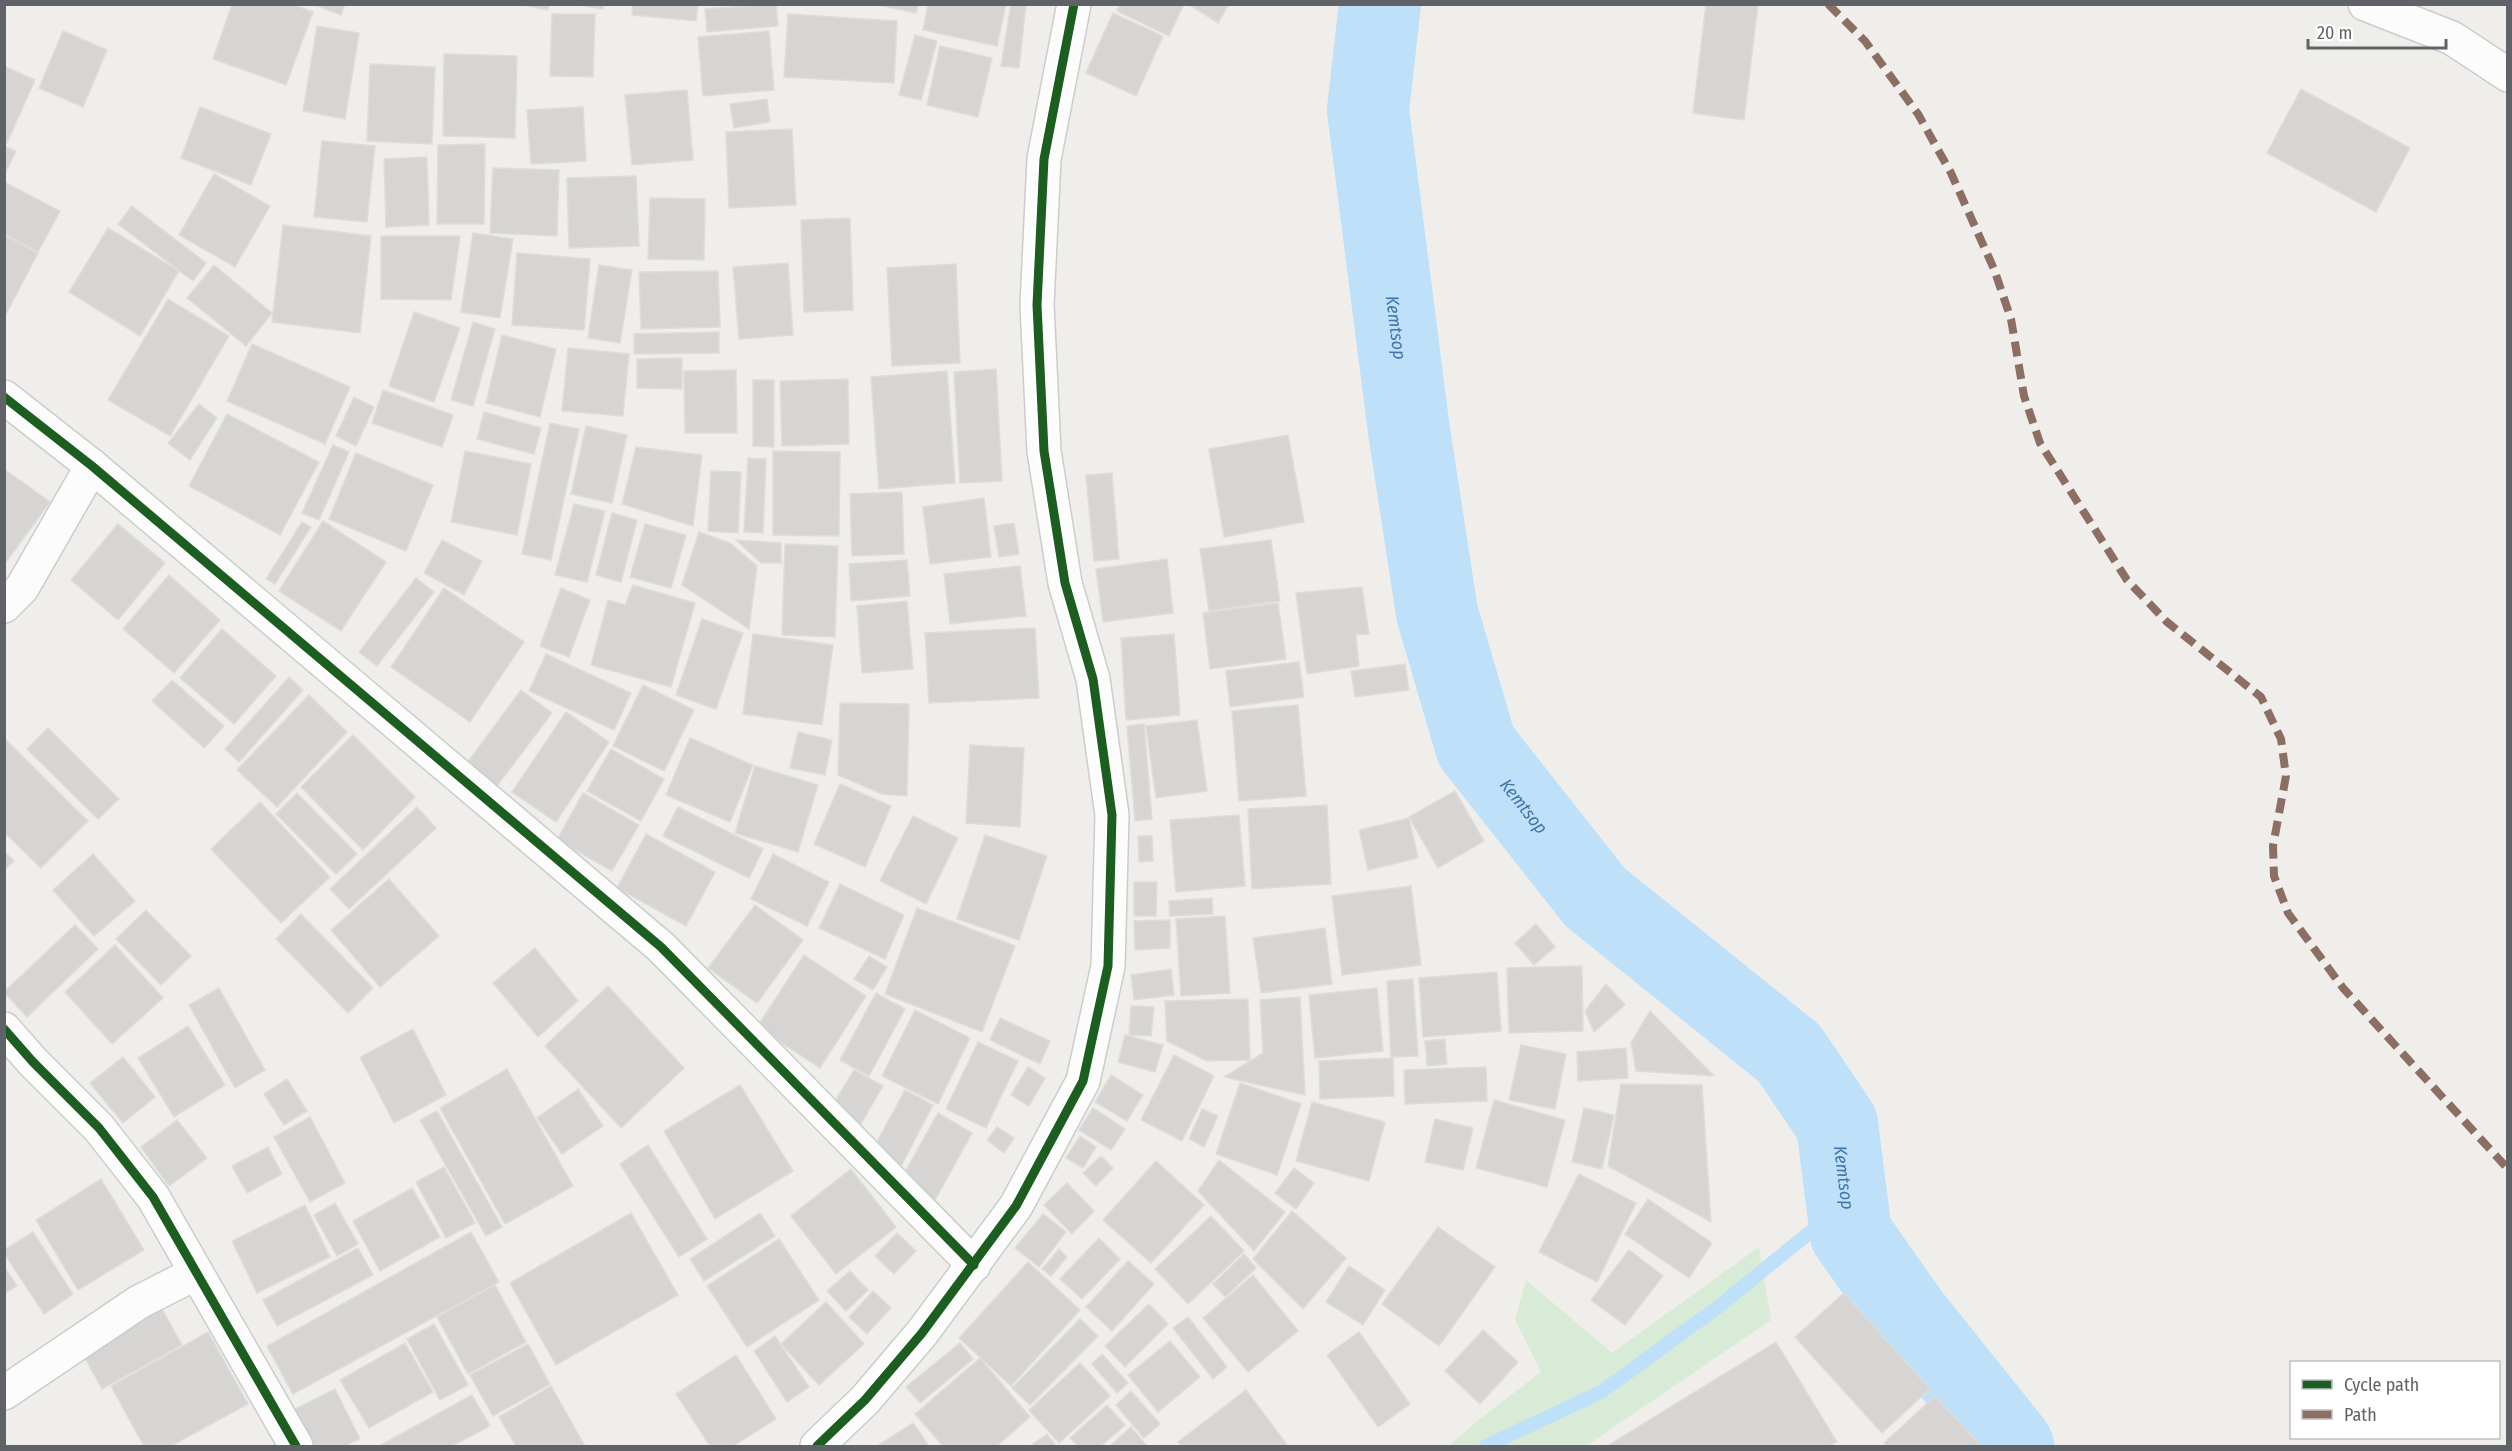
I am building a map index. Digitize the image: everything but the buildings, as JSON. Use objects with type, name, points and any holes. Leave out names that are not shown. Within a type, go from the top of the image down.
[{"type":"street","points":[[817,1446],[865,1400],[974,1265],[1016,1206],[1083,1081],[1108,966],[1112,815],[1093,679],[1065,582],[1044,451],[1037,305],[1044,159],[1074,4]]},
{"type":"street","points":[[2366,4],[2452,38],[2508,75]]},
{"type":"street","points":[[4,397],[92,466],[661,947],[974,1265]]},
{"type":"street","points":[[4,606],[22,588],[92,466]]},
{"type":"street","points":[[4,1029],[105,1137],[153,1197],[296,1446]]},
{"type":"street","points":[[4,1393],[139,1302],[196,1273]]},
{"type":"green space","points":[[1759,1247],[1771,1320],[1586,1446],[1449,1446],[1477,1421],[1541,1372],[1515,1320],[1526,1280],[1612,1353]]},
{"type":"waterway","name":"Kemtsop","points":[[1380,4],[1368,110],[1409,431],[1437,613],[1476,746],[1595,897],[1789,1053],[1837,1124],[1851,1234],[1909,1316],[2013,1446]]},
{"type":"waterway","points":[[1486,1446],[1601,1392],[1718,1307],[1847,1202]]},
{"type":"marked path","points":[[1828,4],[1865,41],[1918,114],[1951,173],[1994,269],[2011,319],[2024,396],[2040,443],[2127,580],[2167,622],[2261,697],[2281,739],[2286,776],[2273,846],[2274,876],[2288,913],[2343,988],[2508,1169]]},
{"type":"cycle path","points":[[817,1446],[865,1400],[922,1333],[1016,1206],[1083,1081],[1108,966],[1112,815],[1093,679],[1065,583],[1044,451],[1037,305],[1044,159],[1074,4]]},
{"type":"cycle path","points":[[4,397],[92,466],[661,947],[974,1265]]},
{"type":"cycle path","points":[[4,1029],[33,1062],[99,1128],[153,1197],[296,1446]]}]
